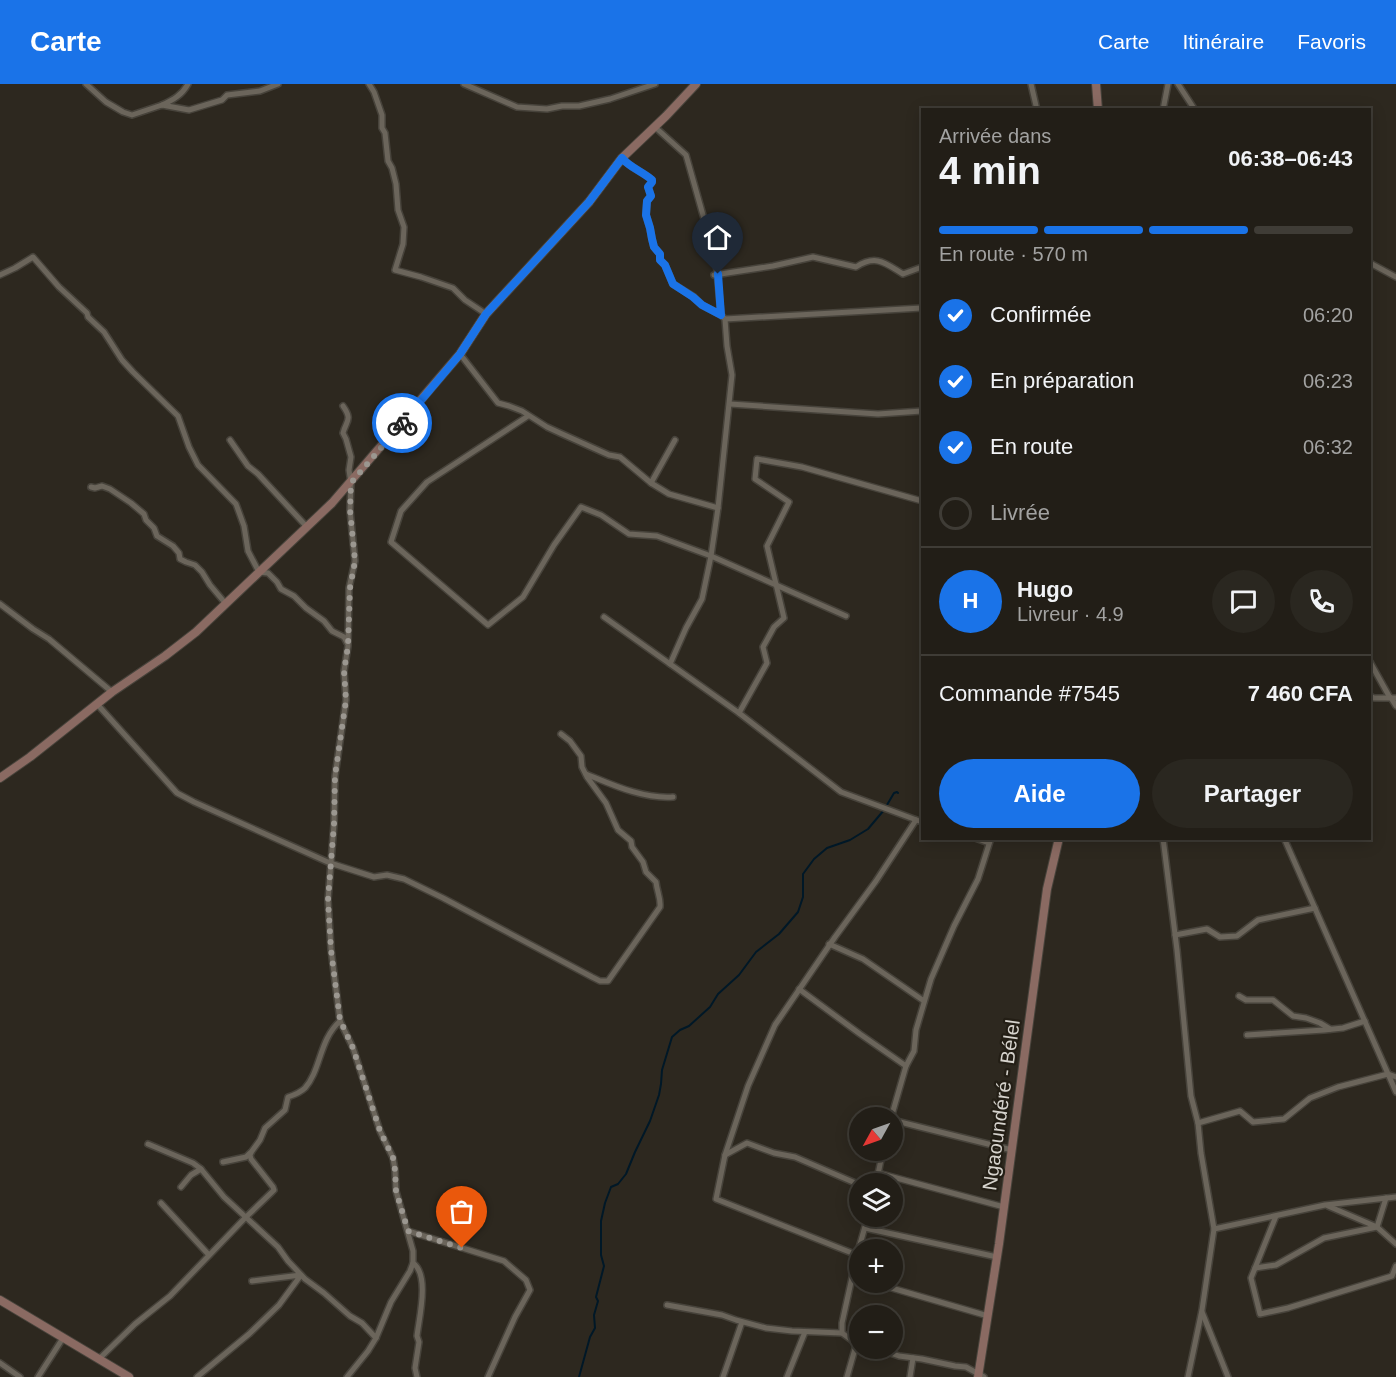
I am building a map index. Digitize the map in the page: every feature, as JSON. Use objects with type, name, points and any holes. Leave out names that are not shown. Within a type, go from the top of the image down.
[{"type":"street","points":[[86,84],[106,102],[132,115],[176,98],[188,84]]},
{"type":"street","points":[[162,105],[189,110],[222,100],[227,95],[260,91],[278,84]]},
{"type":"street","points":[[369,84],[381,115],[388,161],[396,184],[398,210],[404,227],[403,244],[395,270],[453,288],[465,300],[486,314]]},
{"type":"street","points":[[465,84],[517,108],[547,109],[579,106],[610,99],[655,84]]},
{"type":"street","points":[[0,778],[112,692],[196,633],[332,503],[460,354],[486,314],[589,202],[622,158],[696,84]]},
{"type":"street","points":[[1031,84],[1037,108]]},
{"type":"street","points":[[1096,84],[1098,108]]},
{"type":"street","points":[[1163,108],[1168,84]]},
{"type":"street","points":[[1178,84],[1193,108]]},
{"type":"street","points":[[655,127],[686,155],[716,261],[716,275],[732,375],[718,508],[702,599],[670,664]]},
{"type":"street","points":[[622,158],[652,180],[648,187],[651,196],[647,201],[646,215],[654,247],[660,254],[660,260],[665,265],[673,284],[723,317],[921,308]]},
{"type":"street","points":[[0,275],[33,257],[104,332],[122,360],[178,416],[198,465],[236,504],[244,526],[248,551],[259,572]]},
{"type":"street","points":[[716,275],[813,257],[856,267],[864,261],[880,261],[903,274],[921,267]]},
{"type":"street","points":[[1371,264],[1396,277]]},
{"type":"street","points":[[460,354],[498,403],[515,408],[609,455],[620,457],[651,483],[669,494],[718,508]]},
{"type":"street","points":[[730,404],[878,414],[921,411]]},
{"type":"street","points":[[343,406],[348,415],[348,422],[343,433],[351,457],[350,510],[355,561],[350,588],[348,646],[344,671],[346,700],[335,776],[328,910],[331,950],[340,1020],[353,1048],[380,1131],[393,1158],[396,1191],[413,1251],[410,1271],[391,1302],[376,1338],[347,1377]]},
{"type":"street","points":[[528,416],[427,482],[400,510],[391,542],[488,625],[523,597],[555,544],[581,507],[601,515],[629,534],[657,536],[711,556],[846,616]]},
{"type":"street","points":[[230,440],[248,466],[307,527]]},
{"type":"street","points":[[651,483],[675,440]]},
{"type":"street","points":[[739,713],[767,663],[763,647],[774,627],[784,618],[767,546],[789,502],[755,479],[757,459],[802,467],[921,501]]},
{"type":"street","points":[[91,487],[102,486],[116,491],[144,514],[157,536],[173,546],[180,559],[195,565],[226,604]]},
{"type":"street","points":[[259,572],[268,573],[281,589],[294,596],[324,621],[334,633],[344,637],[348,646]]},
{"type":"street","points":[[0,604],[49,639],[112,692]]},
{"type":"street","points":[[604,617],[739,713],[841,792],[919,821],[829,944],[776,1025],[748,1086],[725,1155],[716,1199],[849,1252]]},
{"type":"street","points":[[1371,664],[1396,706]]},
{"type":"street","points":[[1371,696],[1393,698]]},
{"type":"street","points":[[97,704],[177,793],[330,862],[374,877],[387,875],[404,879],[443,897],[592,977],[600,981],[608,981],[660,908],[661,898],[656,882],[646,872],[631,841],[618,830],[606,803],[586,774],[581,756],[570,741],[561,734]]},
{"type":"street","points":[[586,774],[627,790],[672,797]]},
{"type":"street","name":"Ngaoundéré - Bélel","points":[[980,1376],[1047,889],[1059,840]]},
{"type":"street","points":[[1163,840],[1191,1096],[1198,1123],[1214,1229],[1202,1310],[1188,1377]]},
{"type":"street","points":[[1285,840],[1396,1092]]},
{"type":"street","points":[[895,1107],[906,1066],[914,1051],[916,1030],[931,979],[978,879],[990,841]]},
{"type":"street","points":[[1175,935],[1207,929],[1220,937],[1237,936],[1258,920],[1315,908]]},
{"type":"street","points":[[829,944],[863,959],[924,1001]]},
{"type":"street","points":[[799,989],[906,1066]]},
{"type":"street","points":[[1239,996],[1246,999],[1273,1000],[1293,1016],[1306,1018],[1330,1029]]},
{"type":"street","points":[[223,1162],[246,1156],[251,1152],[265,1128],[285,1110],[288,1097],[298,1094],[304,1088],[327,1038],[340,1020]]},
{"type":"street","points":[[1247,1035],[1343,1028],[1365,1021]]},
{"type":"street","points":[[1198,1123],[1240,1111],[1253,1122],[1284,1119],[1310,1098],[1338,1087],[1388,1074],[1396,1077]]},
{"type":"street","points":[[903,1122],[1012,1150]]},
{"type":"street","points":[[725,1155],[747,1143],[795,1157],[849,1180]]},
{"type":"street","points":[[148,1144],[194,1163],[224,1197],[278,1247],[301,1275],[350,1316],[362,1323],[376,1338]]},
{"type":"street","points":[[99,1359],[135,1324],[170,1296],[274,1190],[251,1159],[251,1152]]},
{"type":"street","points":[[878,1173],[881,1161]]},
{"type":"street","points":[[181,1186],[191,1175],[201,1169]]},
{"type":"street","points":[[903,1180],[1004,1207]]},
{"type":"street","points":[[1214,1229],[1325,1205],[1396,1197]]},
{"type":"street","points":[[1377,1227],[1386,1198]]},
{"type":"street","points":[[161,1203],[209,1255]]},
{"type":"street","points":[[1325,1205],[1377,1227],[1396,1244]]},
{"type":"street","points":[[1276,1216],[1251,1278],[1260,1314],[1288,1308],[1392,1276],[1396,1266]]},
{"type":"street","points":[[1255,1268],[1276,1265],[1324,1238],[1377,1227]]},
{"type":"street","points":[[862,1239],[865,1228],[997,1257]]},
{"type":"street","points":[[408,1231],[504,1261],[519,1272],[529,1285],[530,1290],[488,1377]]},
{"type":"street","points":[[413,1263],[420,1270],[423,1284],[417,1336],[419,1342],[415,1368],[417,1377]]},
{"type":"street","points":[[252,1281],[301,1275]]},
{"type":"street","points":[[196,1377],[249,1334],[279,1305],[301,1275]]},
{"type":"street","points":[[842,1333],[849,1291]]},
{"type":"street","points":[[903,1291],[988,1316]]},
{"type":"street","points":[[0,1300],[129,1377]]},
{"type":"street","points":[[667,1305],[722,1315],[766,1328],[842,1333],[849,1337]]},
{"type":"street","points":[[1202,1310],[1228,1377]]},
{"type":"street","points":[[723,1377],[742,1322]]},
{"type":"street","points":[[787,1377],[805,1332]]},
{"type":"street","points":[[38,1377],[63,1338]]},
{"type":"street","points":[[903,1357],[966,1367],[980,1376]]},
{"type":"street","points":[[910,1377],[913,1358]]},
{"type":"street","points":[[847,1377],[853,1359]]},
{"type":"street","points":[[0,1363],[20,1377]]},
{"type":"waterway","points":[[579,1377],[590,1337],[595,1328],[594,1315],[598,1301],[596,1297],[604,1266],[601,1255],[601,1221],[605,1203],[611,1187],[618,1184],[626,1174],[650,1121],[659,1095],[662,1070],[672,1037],[689,1026],[710,1007],[718,994],[739,975],[756,952],[779,934],[798,912],[803,897],[803,874],[814,859],[827,848],[850,840],[868,829],[884,810],[894,793],[898,793]]},
{"type":"way so far","points":[[402,423],[351,483],[350,510],[355,561],[350,588],[348,646],[344,671],[346,700],[335,776],[328,900],[331,950],[340,1020],[353,1048],[380,1131],[393,1158],[396,1191],[408,1231],[462,1248]]},
{"type":"route","points":[[402,423],[460,354],[486,314],[589,202],[622,158],[652,180],[648,187],[651,196],[647,201],[646,215],[654,247],[660,254],[660,260],[665,265],[673,284],[702,305],[721,315],[718,274]]}]
